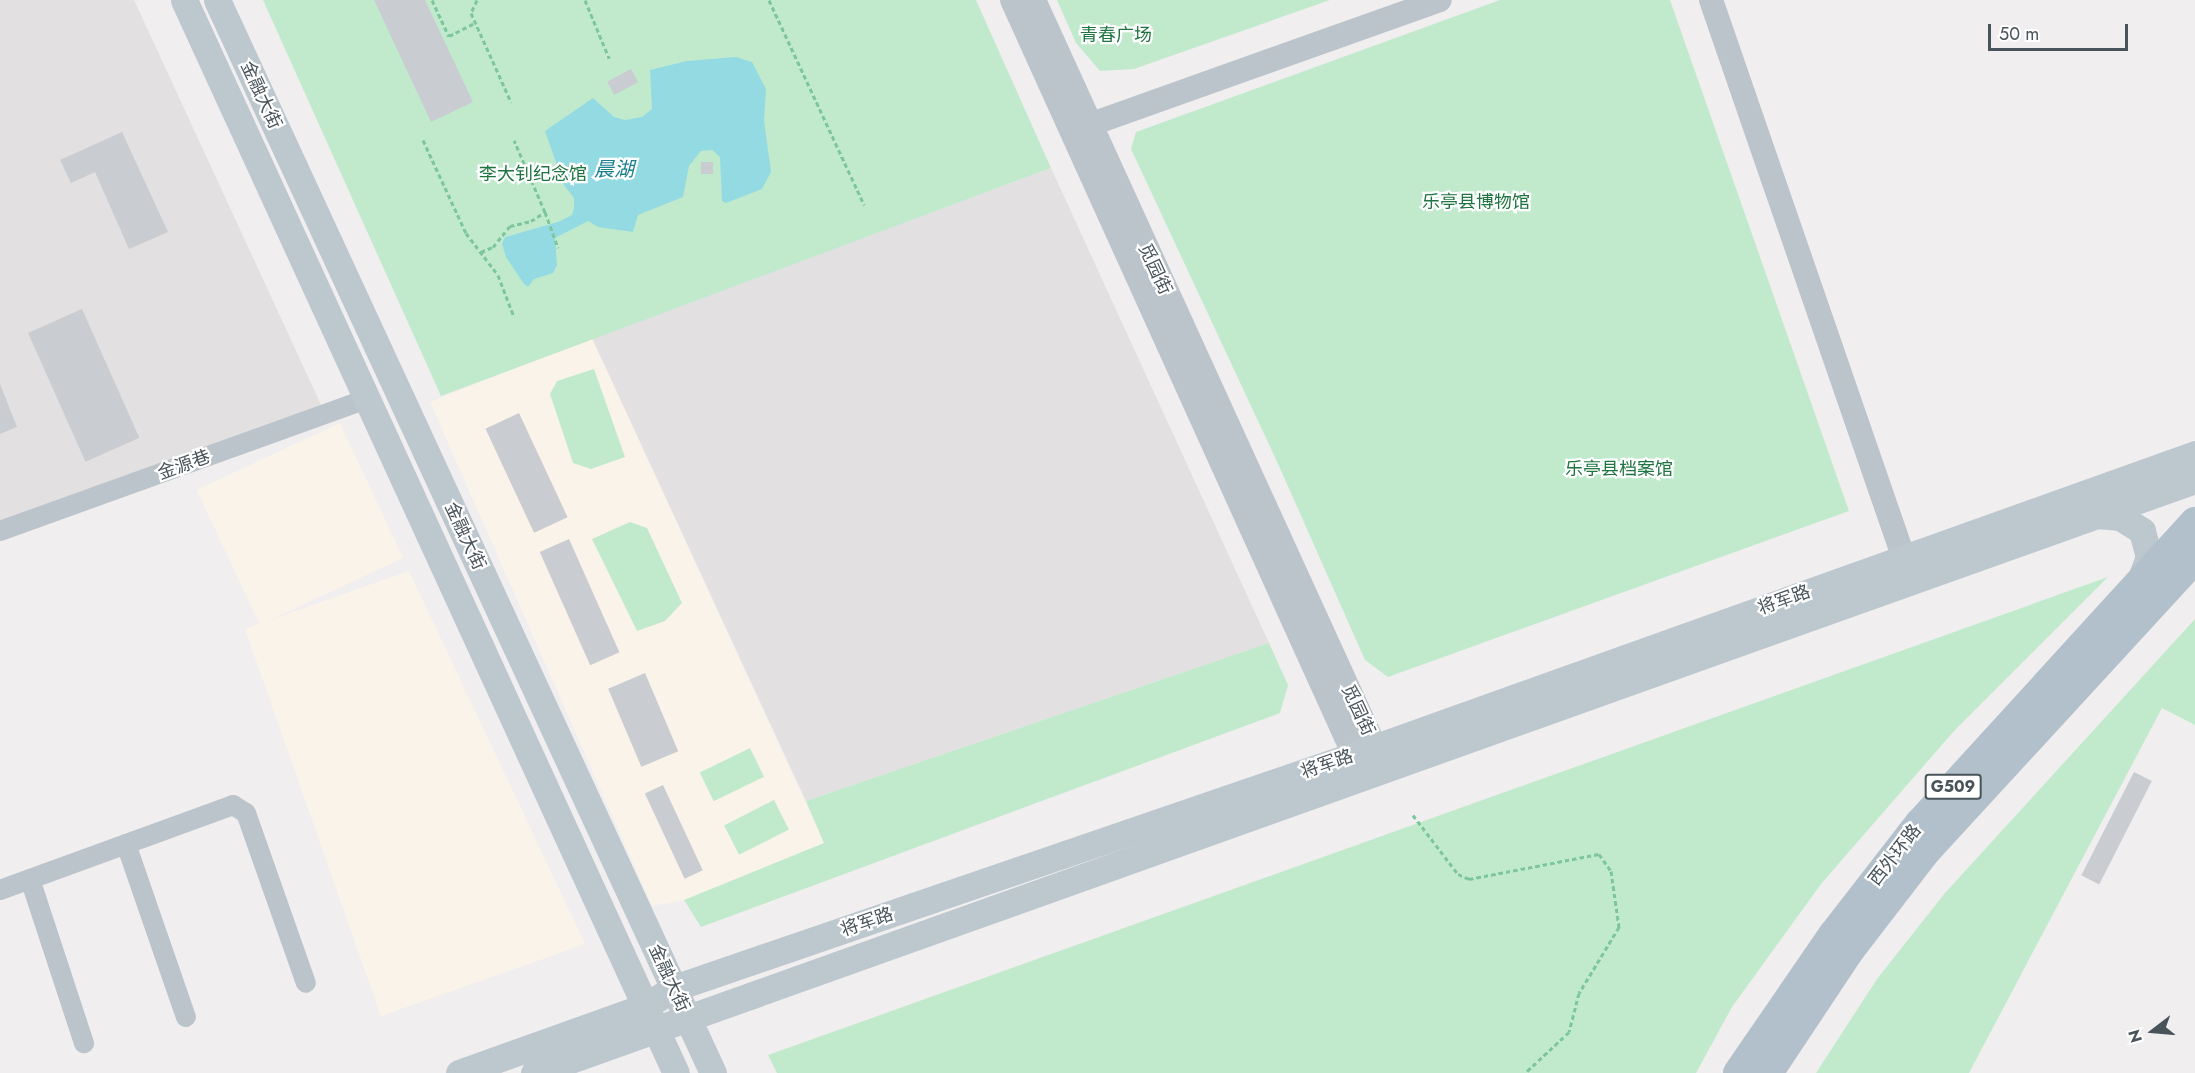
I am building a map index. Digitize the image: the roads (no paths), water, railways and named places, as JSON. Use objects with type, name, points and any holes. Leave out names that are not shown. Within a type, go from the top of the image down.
[{"type":"main road","name":"金融大街","points":[[184,0],[676,1073]]},
{"type":"main road","name":"金融大街","points":[[217,0],[713,1073]]},
{"type":"main road","name":"将军路","points":[[459,1073],[651,1018],[687,1016],[1371,776],[1906,569],[2195,454]]},
{"type":"main road","name":"将军路","points":[[534,1073],[651,1018],[674,988],[1364,751],[1906,569],[2095,515],[2195,480]]},
{"type":"main road","points":[[2095,515],[2120,517],[2142,531],[2149,557],[2139,583]]},
{"type":"main road","name":"西外环路","points":[[1738,1073],[1833,935],[1920,823],[2195,522]]},
{"type":"main road","name":"西外环路","points":[[1768,1073],[1850,951],[1926,851],[2195,558]]},
{"type":"street","name":"觅园街","points":[[1012,0],[1080,128],[1364,751],[1371,776]]},
{"type":"street","name":"觅园街","points":[[1034,0],[1080,128]]},
{"type":"street","points":[[1080,128],[1440,0]]},
{"type":"street","points":[[1711,0],[1906,569]]},
{"type":"street","name":"金源巷","points":[[0,531],[367,399]]},
{"type":"street","points":[[0,890],[233,805],[246,813],[306,983]]},
{"type":"street","points":[[126,844],[186,1017]]},
{"type":"street","points":[[30,879],[84,1043]]},
{"type":"water","name":"晨湖","points":[[736,57],[752,62],[766,89],[764,120],[771,172],[762,189],[726,203],[722,201],[720,157],[712,150],[701,151],[689,166],[683,197],[638,215],[633,232],[598,227],[588,221],[555,238],[557,265],[553,273],[534,279],[528,287],[524,284],[506,257],[502,244],[505,237],[558,222],[572,215],[574,208],[574,198],[564,185],[545,131],[593,98],[614,117],[625,120],[642,117],[652,109],[650,70],[687,61]]},
{"type":"park label","name":"青春广场","points":[[1116,35]]},
{"type":"park label","name":"李大钊纪念馆","points":[[533,174]]},
{"type":"park label","name":"乐亭县博物馆","points":[[1476,202]]},
{"type":"park label","name":"乐亭县档案馆","points":[[1619,469]]}]
